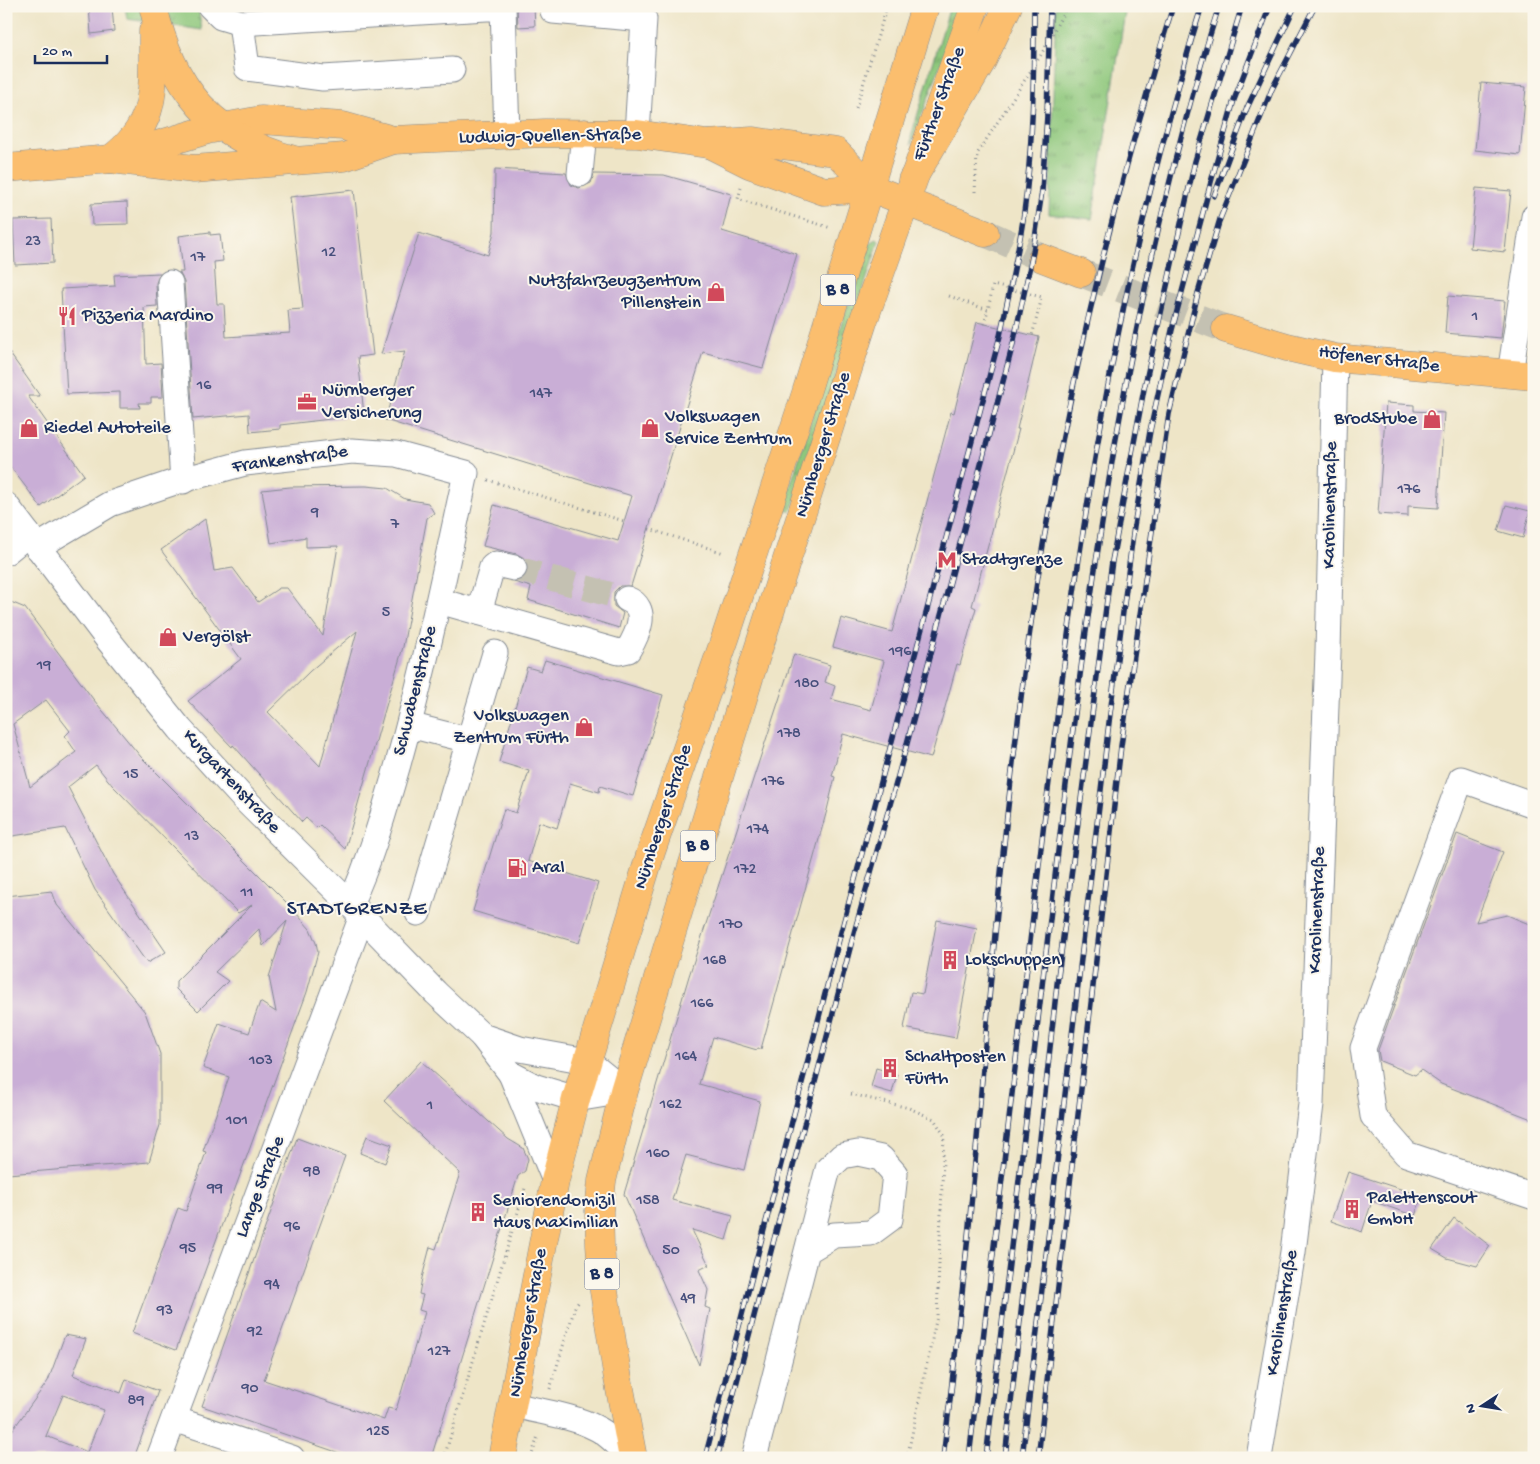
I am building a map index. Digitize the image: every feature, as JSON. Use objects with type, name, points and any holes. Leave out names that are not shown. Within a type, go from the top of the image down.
[{"type":"main road","name":"Fürther Straße","points":[[871,188],[925,6]]},
{"type":"main road","name":"Fürther Straße","points":[[908,191],[975,6]]},
{"type":"main road","points":[[908,191],[982,61],[1008,6]]},
{"type":"main road","points":[[154,8],[168,56],[178,77],[197,103],[220,126],[249,144],[294,160]]},
{"type":"main road","points":[[110,159],[134,140],[149,110],[154,8]]},
{"type":"main road","name":"Ludwig-Quellen-Straße","points":[[110,159],[220,126],[261,120],[286,120],[343,126],[393,140]]},
{"type":"main road","name":"Ludwig-Quellen-Straße","points":[[6,168],[110,159],[194,168],[344,157],[393,140],[584,132],[637,134],[707,144],[752,141],[836,152],[871,188]]},
{"type":"main road","name":"Ludwig-Quellen-Straße","points":[[707,144],[749,164],[824,191],[871,188]]},
{"type":"main road","points":[[871,188],[908,191],[985,233]]},
{"type":"main road","name":"Nürnberger Straße","points":[[502,1458],[514,1405],[555,1181],[587,1061],[651,852],[769,508],[871,188]]},
{"type":"main road","name":"Nürnberger Straße","points":[[624,1091],[750,675],[863,322],[908,191]]},
{"type":"main road","points":[[1042,258],[1080,273]]},
{"type":"main road","name":"Höfener Straße","points":[[1226,329],[1334,358],[1522,375]]},
{"type":"main road","name":"B 8","points":[[624,1091],[602,1181],[599,1211],[600,1245],[617,1373],[632,1458]]},
{"type":"street","points":[[210,6],[221,17],[241,23],[503,7],[507,135]]},
{"type":"street","points":[[553,6],[553,11],[644,19],[637,134]]},
{"type":"street","points":[[241,23],[247,68],[323,78],[452,70]]},
{"type":"street","points":[[580,174],[584,132]]},
{"type":"street","points":[[1522,375],[1534,217]]},
{"type":"street","points":[[170,283],[183,481]]},
{"type":"street","name":"Karolinenstraße","points":[[1259,1458],[1293,1252],[1311,1104],[1328,652],[1334,358]]},
{"type":"street","name":"Frankenstraße","points":[[6,552],[110,504],[245,463],[352,451],[396,454],[466,473]]},
{"type":"street","name":"Schwabenstraße","points":[[356,910],[409,725],[439,601],[466,473]]},
{"type":"street","name":"Kurgartenstraße","points":[[6,506],[108,641],[180,729],[242,797],[356,910],[436,993],[482,1036],[511,1074],[536,1087],[576,1099],[624,1091]]},
{"type":"street","points":[[479,612],[492,566],[496,564],[514,568]]},
{"type":"street","points":[[439,601],[619,652],[628,650],[633,642],[641,616],[640,609],[636,603],[627,600]]},
{"type":"street","points":[[418,913],[495,652]]},
{"type":"street","points":[[409,725],[468,740]]},
{"type":"street","points":[[1534,805],[1461,779],[1363,1048],[1373,1116],[1406,1154],[1534,1197]]},
{"type":"street","name":"Lange Straße","points":[[159,1458],[356,910]]},
{"type":"street","name":"Kurgartenstraße","points":[[482,1036],[537,1053],[587,1061],[624,1091]]},
{"type":"street","points":[[511,1074],[555,1181]]},
{"type":"street","points":[[754,1458],[807,1251]]},
{"type":"street","points":[[514,1405],[578,1421],[597,1428],[632,1458]]},
{"type":"street","points":[[174,1419],[292,1458]]},
{"type":"path","points":[[856,108],[887,6]]},
{"type":"path","points":[[975,192],[978,154],[1041,55],[1067,6]]},
{"type":"path","points":[[748,202],[831,229]]},
{"type":"path","points":[[772,217],[774,211]]},
{"type":"path","points":[[984,324],[993,285],[1042,297],[1032,336]]},
{"type":"path","points":[[949,296],[988,310]]},
{"type":"path","points":[[466,473],[624,521]]},
{"type":"path","points":[[649,529],[724,553]]},
{"type":"path","points":[[850,1094],[909,1108],[934,1119],[944,1135],[937,1316],[907,1458]]},
{"type":"path","points":[[444,1458],[528,1178]]},
{"type":"path","points":[[549,1394],[575,1308],[580,1300]]},
{"type":"path","points":[[531,1458],[540,1428]]},
{"type":"green space","points":[[125,6],[198,6],[202,30],[127,19]]},
{"type":"green space","points":[[950,6],[962,6],[911,145],[911,137]]},
{"type":"green space","points":[[1056,6],[1126,6],[1092,219],[1049,214]]},
{"type":"green space","points":[[877,239],[879,241],[791,512],[783,509],[860,265],[870,243]]},
{"type":"building","points":[[89,6],[112,6],[114,31],[91,34]]},
{"type":"building","points":[[517,6],[534,6],[535,26],[518,27]]},
{"type":"building","points":[[1481,83],[1526,87],[1520,155],[1475,150]]},
{"type":"building","points":[[495,169],[566,173],[571,185],[579,188],[591,183],[594,174],[664,175],[731,194],[722,231],[797,254],[763,368],[703,352],[631,586],[620,586],[614,592],[614,606],[623,613],[619,628],[528,600],[531,587],[514,582],[524,578],[528,572],[528,564],[524,558],[517,554],[483,546],[494,505],[618,541],[632,496],[385,420],[405,351],[381,354],[419,233],[488,255],[494,232]]},
{"type":"building","points":[[1476,188],[1511,191],[1505,252],[1470,248]]},
{"type":"building","points":[[354,190],[373,355],[358,357],[364,415],[280,425],[280,429],[250,432],[249,414],[193,419],[184,282],[179,272],[183,272],[179,236],[210,232],[210,235],[220,234],[223,261],[214,262],[217,304],[224,304],[226,337],[290,333],[288,310],[303,309],[290,197]]},
{"type":"building","points":[[127,202],[128,224],[92,225],[91,204]]},
{"type":"building","points":[[51,219],[53,263],[15,265],[13,220]]},
{"type":"building","points":[[160,273],[156,283],[157,306],[144,307],[146,364],[161,363],[163,397],[151,397],[151,403],[139,403],[140,408],[120,408],[120,392],[67,394],[61,289],[115,286],[114,275]]},
{"type":"building","points":[[1448,296],[1505,301],[1501,338],[1445,333]]},
{"type":"building","points":[[977,322],[1039,337],[1017,429],[1019,429],[972,606],[976,608],[960,665],[957,664],[931,758],[843,734],[832,776],[835,777],[827,810],[761,1049],[758,1048],[757,1050],[713,1037],[699,1084],[760,1101],[744,1170],[686,1155],[672,1200],[733,1216],[726,1240],[692,1230],[709,1265],[699,1270],[708,1290],[705,1307],[710,1309],[699,1365],[624,1194],[689,976],[794,654],[830,665],[825,682],[835,686],[831,699],[871,710],[884,661],[833,647],[841,618],[892,632],[951,412],[954,413]]},
{"type":"building","name":"Riedel Autoteile","points":[[6,348],[40,396],[28,396],[84,475],[41,507],[6,461]]},
{"type":"building","points":[[1386,403],[1414,405],[1414,411],[1444,413],[1438,508],[1408,506],[1408,516],[1378,514]]},
{"type":"building","points":[[366,486],[387,488],[405,499],[428,503],[434,513],[427,518],[403,647],[345,849],[320,825],[317,828],[306,818],[302,822],[233,745],[232,747],[188,701],[241,659],[161,550],[205,519],[214,571],[233,568],[258,602],[279,588],[287,588],[323,636],[338,546],[306,547],[306,537],[271,543],[262,490],[290,487]],"holes":[[[357,631],[320,766],[268,712],[310,671]]]},
{"type":"building","points":[[1506,505],[1530,511],[1523,538],[1498,531]]},
{"type":"building","points":[[6,600],[25,608],[93,699],[141,757],[289,905],[310,929],[316,943],[318,952],[307,992],[176,1350],[132,1333],[178,1208],[186,1211],[206,1152],[203,1151],[229,1077],[203,1068],[219,1023],[249,1033],[260,1002],[276,1012],[269,977],[287,921],[263,946],[259,929],[215,972],[228,981],[198,1011],[176,989],[176,981],[252,905],[238,913],[112,785],[96,765],[68,787],[113,874],[166,952],[147,963],[95,890],[65,828],[6,837]],"holes":[[[46,700],[70,731],[65,736],[76,752],[30,787],[13,724]]]},
{"type":"building","points":[[545,660],[663,695],[633,796],[600,786],[599,792],[570,783],[557,828],[539,822],[528,861],[598,883],[579,943],[473,911],[504,809],[516,813],[529,771],[499,762],[527,667],[541,671]]},
{"type":"building","points":[[1457,834],[1503,852],[1476,922],[1507,915],[1534,926],[1534,1120],[1441,1084],[1421,1070],[1415,1075],[1380,1061],[1378,1050]]},
{"type":"building","points":[[52,891],[57,905],[145,1012],[160,1054],[160,1125],[149,1162],[8,1174],[6,1157],[6,896]]},
{"type":"building","name":"Lokschuppen","points":[[937,920],[977,928],[956,1038],[904,1028],[911,992],[923,994]]},
{"type":"building","points":[[421,1061],[508,1139],[523,1148],[528,1159],[525,1171],[518,1176],[431,1458],[354,1458],[202,1406],[297,1138],[345,1156],[264,1380],[384,1420],[388,1408],[396,1410],[425,1312],[419,1310],[423,1295],[419,1294],[430,1247],[436,1249],[460,1173],[384,1101]]},
{"type":"building","points":[[876,1068],[897,1074],[892,1093],[871,1087]]},
{"type":"building","points":[[367,1136],[392,1145],[385,1163],[360,1153]]},
{"type":"building","name":"Palettenscout GmbH","points":[[1348,1172],[1422,1196],[1415,1216],[1372,1201],[1362,1232],[1331,1221]]},
{"type":"building","points":[[1454,1218],[1490,1246],[1477,1266],[1447,1258],[1432,1249]]},
{"type":"building","points":[[65,1335],[86,1339],[73,1375],[121,1393],[126,1379],[158,1391],[134,1458],[6,1458],[6,1439],[48,1381]],"holes":[[[63,1395],[104,1410],[87,1452],[46,1436]]]},
{"type":"tunnel","points":[[985,233],[1042,258]]},
{"type":"tunnel","points":[[1081,273],[1226,329]]},
{"type":"tunnel","points":[[514,568],[627,599]]},
{"type":"railway","points":[[705,1458],[841,932],[1000,336],[1023,220],[1029,167],[1034,60],[1034,6]]},
{"type":"railway","points":[[717,1458],[854,933],[905,751],[1014,340],[1033,252],[1042,191],[1047,115],[1050,6]]},
{"type":"railway","points":[[943,1458],[968,1237],[1009,799],[1037,582],[1063,436],[1094,291],[1131,148],[1173,6]]},
{"type":"railway","points":[[969,1458],[1052,756],[1091,481],[1125,300],[1146,210],[1169,120],[1202,6]]},
{"type":"railway","points":[[986,1458],[1067,773],[1098,552],[1136,332],[1160,223],[1187,114],[1219,6]]},
{"type":"railway","points":[[1005,1458],[1057,984],[1112,561],[1144,389],[1195,161],[1242,6]]},
{"type":"railway","points":[[1022,1458],[1110,714],[1134,526],[1150,431],[1172,330],[1234,100],[1270,6]]},
{"type":"railway","points":[[1214,196],[1247,108],[1295,6]]},
{"type":"railway","points":[[1038,1458],[1121,746],[1169,414],[1198,293],[1220,219],[1272,89],[1315,6]]},
{"type":"place","name":"Nutzfahrzeugzentrum Pillenstein","points":[[716,292]]},
{"type":"place","name":"Pizzeria Mardino","points":[[67,316]]},
{"type":"place","name":"Nürnberger Versicherung","points":[[307,402]]},
{"type":"place","name":"BrodStube","points":[[1432,419]]},
{"type":"place","name":"Riedel Autoteile","points":[[29,428]]},
{"type":"place","name":"Volkswagen Service Zentrum","points":[[650,428]]},
{"type":"place","name":"Stadtgrenze","points":[[947,560]]},
{"type":"place","name":"Vergölst","points":[[168,637]]},
{"type":"place","name":"Volkswagen Zentrum Fürth","points":[[584,727]]},
{"type":"place","name":"Aral","points":[[517,868]]},
{"type":"place","name":"Lokschuppen","points":[[950,960]]},
{"type":"place","name":"Schaltposten Fürth","points":[[890,1068]]},
{"type":"place","name":"Palettenscout GmbH","points":[[1352,1209]]},
{"type":"place","name":"Seniorendomizil Haus Maximilian","points":[[478,1212]]},
{"type":"district","name":"STADTGRENZE","points":[[357,910]]}]
